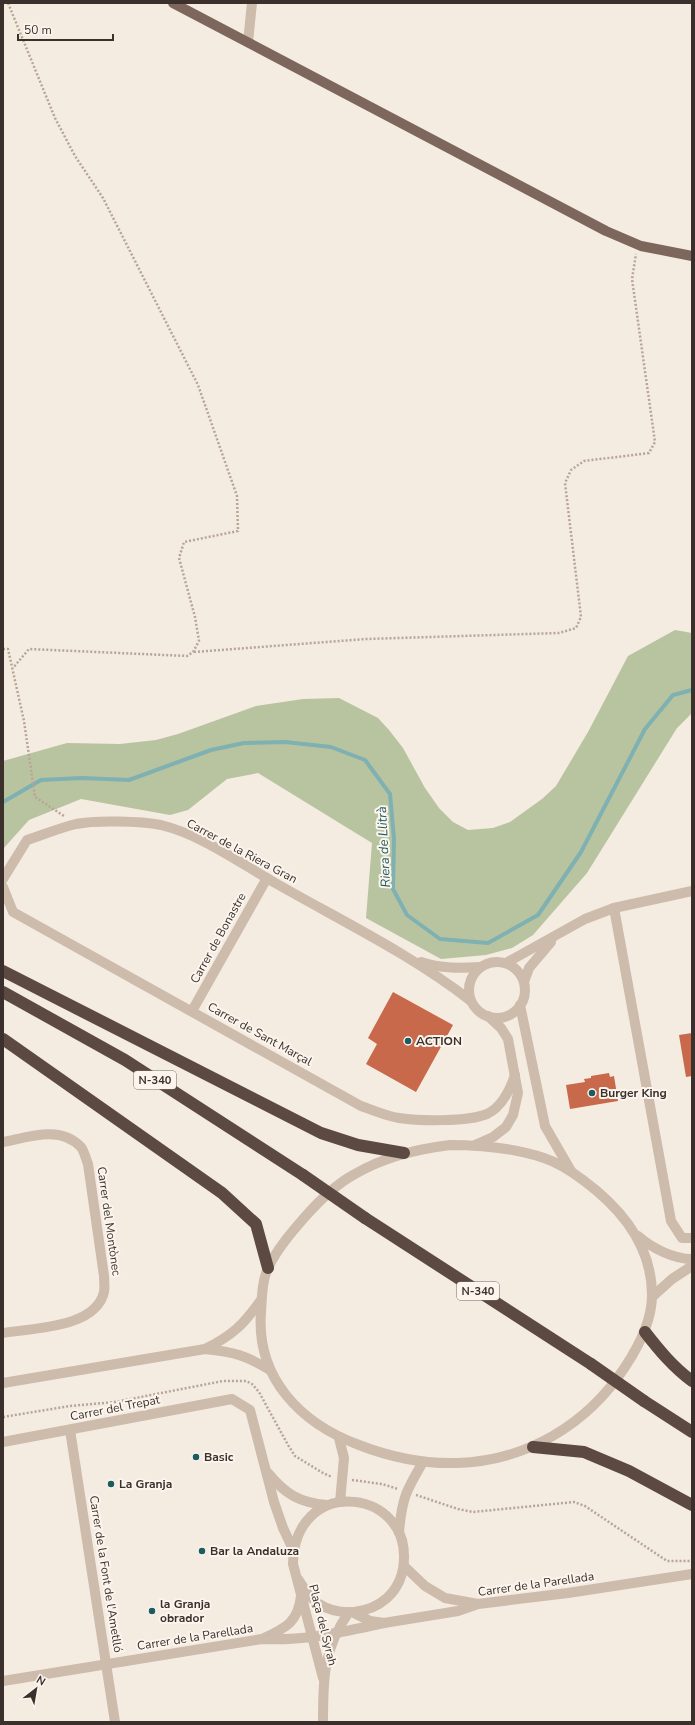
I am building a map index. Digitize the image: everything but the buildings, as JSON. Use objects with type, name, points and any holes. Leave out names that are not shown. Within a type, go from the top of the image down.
[{"type":"highway","points":[[3,971],[321,1133],[358,1145],[404,1153]]},
{"type":"highway","name":"N-340","points":[[3,992],[125,1060],[303,1175],[365,1218],[591,1364],[692,1432]]},
{"type":"highway","points":[[3,1039],[222,1193],[256,1224],[268,1268]]},
{"type":"highway","points":[[645,1332],[659,1350],[692,1381]]},
{"type":"highway","points":[[533,1447],[584,1452],[629,1471],[692,1505]]},
{"type":"main road","points":[[173,3],[599,227],[640,246],[692,256]]},
{"type":"street","points":[[248,42],[252,3]]},
{"type":"street","name":"Carrer de la Riera Gran","points":[[3,879],[27,840],[76,824],[136,822],[161,825],[193,837],[408,958],[446,982],[471,1001]]},
{"type":"street","name":"Carrer de Bonastre","points":[[192,1011],[267,878]]},
{"type":"street","name":"Carrer de Sant Marçal","points":[[3,888],[13,912],[361,1106],[398,1118],[435,1120],[466,1118],[487,1114],[500,1103],[510,1090],[515,1075]]},
{"type":"street","points":[[475,1145],[493,1136],[506,1127],[514,1115],[518,1093],[508,1039],[501,1028],[488,1016],[478,1011],[471,1001],[469,990],[470,980],[475,972],[485,964],[506,963],[585,919],[614,908],[692,891]]},
{"type":"street","points":[[614,908],[671,1221],[687,1238]]},
{"type":"street","points":[[524,982],[529,968],[558,935]]},
{"type":"street","name":"Carrer de la Riera Gran","points":[[408,958],[431,965],[456,968],[481,967]]},
{"type":"street","points":[[488,1016],[499,1018],[510,1015],[524,999],[524,982],[516,969],[506,963]]},
{"type":"street","points":[[520,1005],[546,1126],[571,1171]]},
{"type":"street","name":"Carrer del Montònec","points":[[3,1142],[51,1133],[70,1139],[82,1148],[88,1164],[103,1269],[104,1291],[99,1303],[87,1315],[76,1321],[3,1333]]},
{"type":"street","points":[[636,1234],[648,1267],[652,1297],[645,1332],[630,1361],[614,1384],[595,1404],[570,1425],[533,1447],[511,1456],[457,1464],[423,1462],[393,1456],[339,1438],[318,1425],[298,1409],[280,1387],[270,1370],[264,1354],[261,1338],[262,1300],[268,1268],[292,1232],[312,1208],[352,1174],[404,1153],[428,1148],[475,1145],[501,1148],[546,1158],[571,1171],[598,1190],[614,1205],[636,1234],[650,1246],[691,1265],[652,1297]]},
{"type":"street","points":[[670,1255],[692,1252]]},
{"type":"street","points":[[205,1349],[229,1337],[247,1321],[262,1300]]},
{"type":"street","points":[[6,1383],[205,1349],[230,1351],[252,1360],[270,1370]]},
{"type":"street","name":"Carrer del Trepat","points":[[3,1442],[232,1399],[250,1410],[265,1470]]},
{"type":"street","name":"Carrer de la Font de l'Ametlló","points":[[70,1430],[108,1664],[115,1722]]},
{"type":"street","points":[[339,1438],[344,1458],[340,1502]]},
{"type":"street","name":"Plaça del Syrah","points":[[399,1532],[401,1504],[405,1491],[423,1462]]},
{"type":"street","points":[[265,1470],[278,1486],[296,1498],[311,1504],[327,1505]]},
{"type":"street","points":[[265,1470],[278,1515],[293,1549]]},
{"type":"street","name":"Plaça del Syrah","points":[[298,1579],[307,1594],[319,1604],[336,1611],[352,1612],[372,1608],[387,1598],[399,1583],[404,1566],[404,1548],[399,1532],[389,1517],[374,1507],[357,1502],[340,1502],[327,1505],[315,1512],[305,1522],[297,1535],[293,1549],[293,1564],[314,1638],[323,1678]]},
{"type":"street","points":[[404,1566],[425,1586],[444,1598],[478,1604]]},
{"type":"street","name":"Carrer de la Parellada","points":[[3,1681],[262,1639],[289,1641],[314,1638],[384,1623],[453,1612],[478,1604],[568,1593],[692,1574]]},
{"type":"street","name":"Carrer de la Parellada","points":[[262,1639],[289,1624],[296,1616],[300,1608],[302,1594]]},
{"type":"street","name":"Carrer de la Parellada","points":[[352,1612],[370,1621],[384,1623]]},
{"type":"street","name":"Plaça del Syrah","points":[[323,1678],[330,1651],[337,1633],[352,1612]]},
{"type":"street","points":[[323,1678],[323,1722]]},
{"type":"path","points":[[8,3],[55,118],[75,156],[104,198],[198,385],[237,496],[238,531],[184,542],[180,558],[195,617],[199,641],[193,652],[187,656],[29,649],[13,668]]},
{"type":"path","points":[[193,652],[366,639],[559,633],[576,628],[581,617],[565,483],[571,470],[584,461],[650,453],[656,442],[632,279],[634,256],[640,246]]},
{"type":"path","points":[[3,649],[8,649],[13,668],[24,721],[35,797],[76,824]]},
{"type":"green space","points":[[675,630],[692,633],[692,713],[677,728],[587,873],[533,935],[512,948],[486,955],[441,959],[366,918],[372,843],[258,773],[227,779],[188,810],[170,815],[81,799],[29,820],[3,849],[3,761],[67,743],[120,744],[156,740],[178,734],[256,706],[303,699],[339,698],[378,718],[403,748],[425,788],[439,808],[453,822],[468,830],[493,828],[510,822],[542,799],[556,786],[588,732],[628,656]]},
{"type":"waterway","name":"Riera de Llitrà","points":[[3,802],[41,780],[82,778],[129,780],[211,750],[244,743],[285,742],[331,747],[365,760],[390,794],[394,839],[393,889],[407,915],[440,939],[488,943],[538,915],[581,852],[645,729],[673,695],[692,690]]},
{"type":"place","name":"ACTION","points":[[408,1041]]},
{"type":"place","name":"Burger King","points":[[592,1093]]},
{"type":"place","name":"Basic","points":[[196,1457]]},
{"type":"place","name":"La Granja","points":[[111,1484]]},
{"type":"place","name":"Bar la Andaluza","points":[[202,1551]]},
{"type":"place","name":"la Granja obrador","points":[[152,1611]]}]
